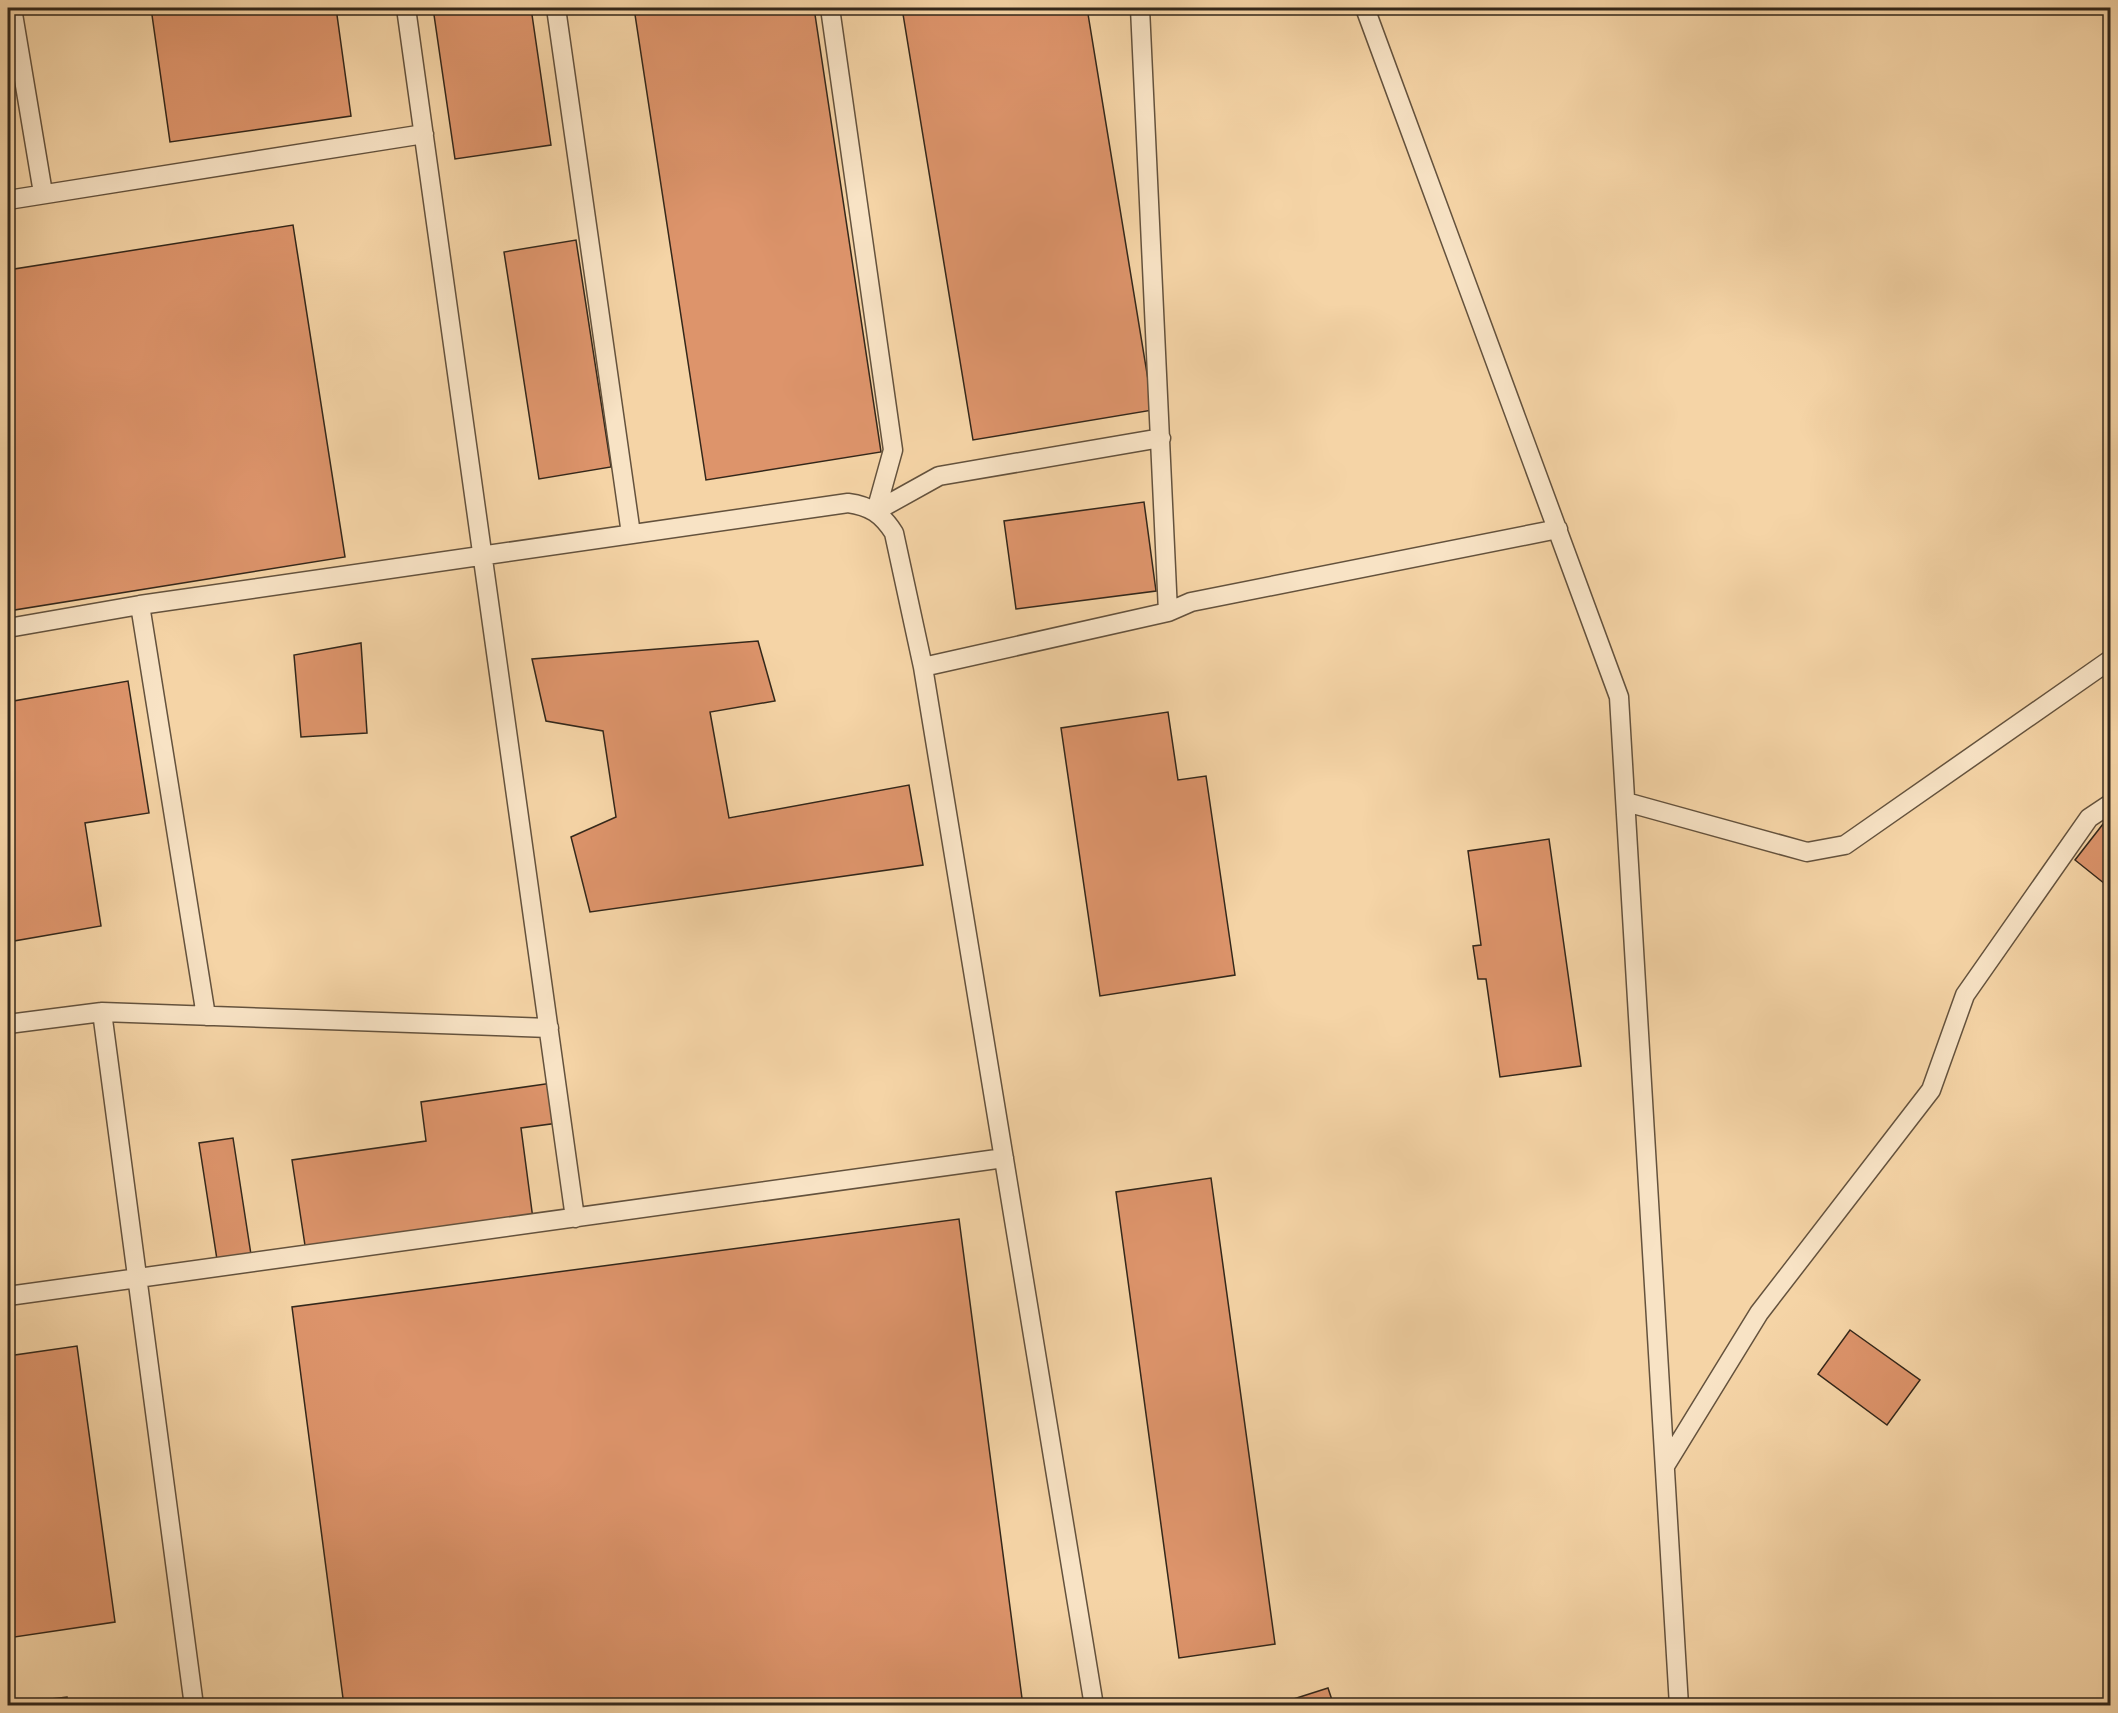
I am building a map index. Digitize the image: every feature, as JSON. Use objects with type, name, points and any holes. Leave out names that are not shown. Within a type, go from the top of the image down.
[{"type":"lane","points":[[12,8],[43,193]]},
{"type":"lane","points":[[406,8],[575,1218]]},
{"type":"lane","points":[[556,8],[631,534]]},
{"type":"lane","points":[[830,8],[893,450],[876,511]]},
{"type":"lane","points":[[1140,8],[1168,612]]},
{"type":"lane","points":[[1365,8],[1619,697],[1679,1706]]},
{"type":"lane","points":[[8,200],[424,134]]},
{"type":"lane","points":[[876,511],[939,476],[1161,438]]},
{"type":"lane","points":[[8,628],[140,604],[848,503],[862,505],[876,511],[894,533],[923,667],[1094,1706]]},
{"type":"lane","points":[[923,667],[1168,612],[1191,602],[1558,529]]},
{"type":"lane","points":[[140,604],[206,1016]]},
{"type":"lane","points":[[1626,802],[1807,852],[1845,845],[2110,660]]},
{"type":"lane","points":[[1665,1466],[1759,1313],[1931,1090],[1965,994],[2089,818],[2110,804]]},
{"type":"lane","points":[[8,1024],[102,1012],[549,1028]]},
{"type":"lane","points":[[102,1012],[195,1706]]},
{"type":"lane","points":[[8,1296],[1004,1158]]},
{"type":"building","points":[[151,8],[336,8],[351,116],[170,142]]},
{"type":"building","points":[[433,8],[531,8],[551,145],[455,159]]},
{"type":"building","points":[[634,8],[814,8],[881,452],[706,480]]},
{"type":"building","points":[[902,8],[1087,8],[1153,410],[973,440]]},
{"type":"building","points":[[293,225],[345,557],[8,611],[8,270]]},
{"type":"building","points":[[576,240],[611,467],[539,479],[504,252]]},
{"type":"building","points":[[1144,502],[1156,591],[1016,609],[1004,521]]},
{"type":"building","points":[[758,641],[775,701],[710,712],[729,818],[909,785],[923,865],[590,912],[571,837],[616,817],[603,731],[546,721],[532,659]]},
{"type":"building","points":[[361,643],[367,733],[301,737],[294,655]]},
{"type":"building","points":[[128,681],[149,813],[85,823],[101,926],[8,942],[8,702]]},
{"type":"building","points":[[1168,712],[1178,780],[1206,776],[1235,975],[1100,996],[1061,728]]},
{"type":"building","points":[[2110,815],[2110,888],[2075,860]]},
{"type":"building","points":[[1549,839],[1581,1066],[1500,1077],[1486,979],[1478,979],[1473,946],[1481,945],[1468,851]]},
{"type":"building","points":[[552,1083],[558,1123],[521,1128],[533,1219],[306,1252],[292,1160],[426,1141],[421,1102]]},
{"type":"building","points":[[233,1138],[252,1261],[218,1266],[199,1143]]},
{"type":"building","points":[[1211,1178],[1275,1644],[1179,1658],[1116,1192]]},
{"type":"building","points":[[959,1219],[1023,1706],[344,1706],[292,1307]]},
{"type":"building","points":[[1850,1330],[1920,1380],[1887,1425],[1818,1374]]},
{"type":"building","points":[[77,1346],[115,1622],[8,1638],[8,1356]]},
{"type":"building","points":[[1328,1688],[1334,1706],[1282,1706],[1281,1703]]},
{"type":"building","points":[[67,1697],[68,1706],[8,1706],[8,1704]]}]
